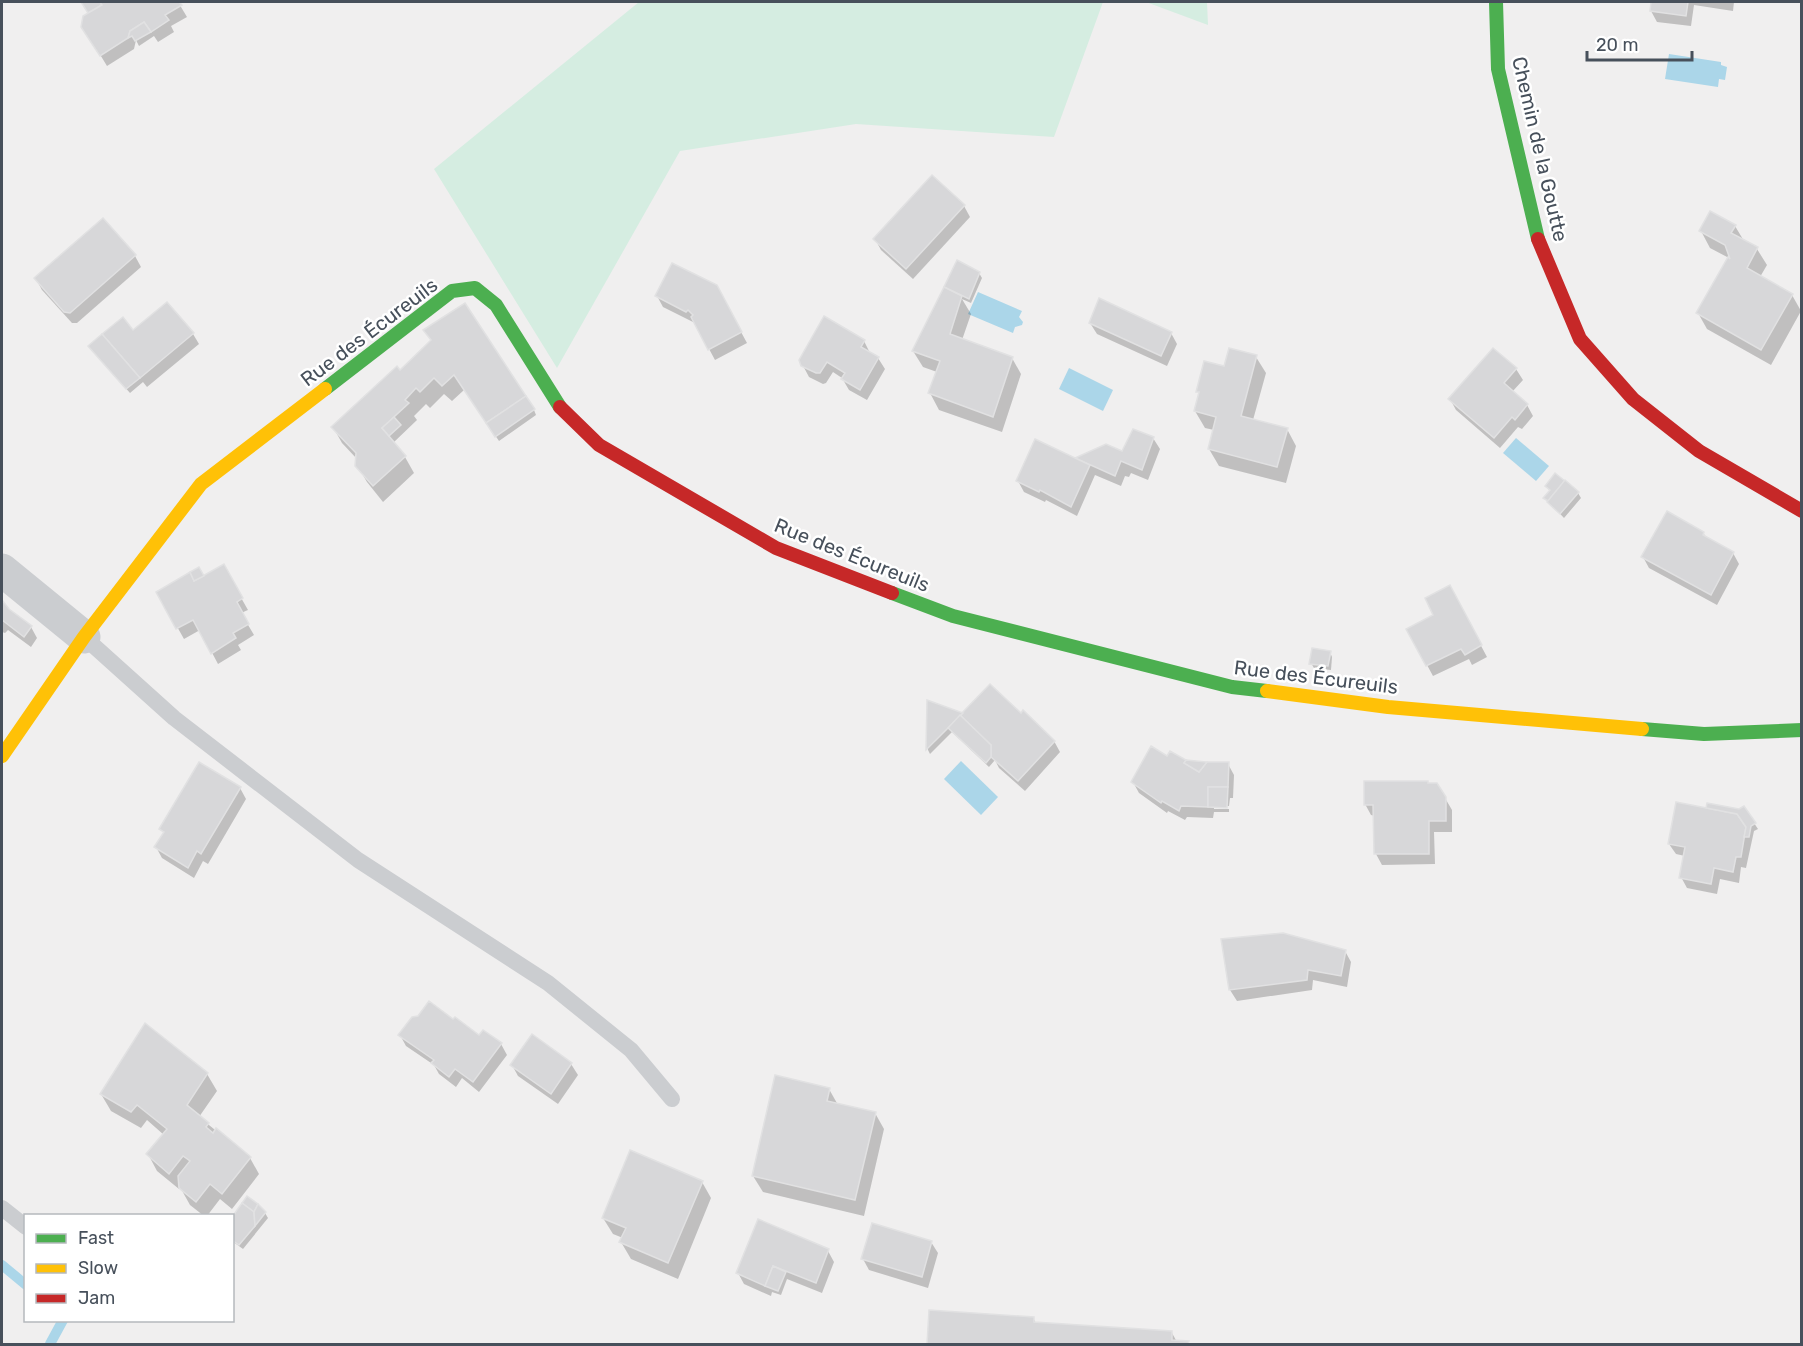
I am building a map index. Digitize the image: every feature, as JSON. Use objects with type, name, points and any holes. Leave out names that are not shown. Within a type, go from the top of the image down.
[{"type":"street","name":"Chemin de la Goutte","points":[[1496,2],[1498,69],[1536,235],[1580,339],[1633,399],[1699,450],[1802,511]]},
{"type":"street","name":"Rue des Écureuils","points":[[2,756],[84,637],[201,484],[452,291],[475,288],[496,305],[560,407],[599,445],[776,548],[953,616],[1232,687],[1388,707],[1704,734],[1802,730]]},
{"type":"street","points":[[2,570],[84,637]]},
{"type":"lane","points":[[84,637],[174,718],[358,860],[548,983],[631,1050],[672,1100]]},
{"type":"lane","points":[[2,1208],[24,1225]]},
{"type":"green space","points":[[639,2],[1103,2],[1054,137],[856,124],[680,151],[557,368],[434,169]]},
{"type":"green space","points":[[1146,2],[1207,2],[1208,25]]},
{"type":"water","points":[[1669,54],[1721,62],[1721,65],[1727,67],[1725,80],[1719,79],[1718,87],[1665,79]]},
{"type":"water","points":[[978,292],[1022,311],[1019,317],[1023,322],[1022,325],[1015,327],[1013,333],[968,314]]},
{"type":"water","points":[[1069,368],[1113,390],[1103,411],[1059,389]]},
{"type":"water","points":[[1516,438],[1549,466],[1536,481],[1503,453]]},
{"type":"water","points":[[961,761],[998,797],[981,815],[944,779]]},
{"type":"building","points":[[81,2],[100,2],[102,5],[88,13]]},
{"type":"building","points":[[100,2],[179,2],[182,5],[165,15],[169,20],[151,32],[144,22],[130,31],[128,38],[100,56],[81,27],[83,16],[102,5]]},
{"type":"building","points":[[1651,2],[1688,2],[1686,16],[1650,11]]},
{"type":"building","points":[[144,22],[151,32],[135,41],[132,36],[128,38],[130,31]]},
{"type":"building","points":[[932,175],[965,205],[906,269],[873,239]]},
{"type":"building","points":[[1710,211],[1736,225],[1731,233],[1758,247],[1747,268],[1793,294],[1761,350],[1696,313],[1728,257],[1730,259],[1725,245],[1699,231]]},
{"type":"building","points":[[103,218],[136,255],[70,313],[64,312],[34,278]]},
{"type":"building","points":[[957,260],[980,272],[969,299],[944,287]]},
{"type":"building","points":[[672,263],[717,285],[742,332],[708,350],[691,317],[693,315],[688,310],[686,312],[655,296]]},
{"type":"building","points":[[944,287],[962,296],[950,334],[1013,357],[993,417],[928,393],[940,361],[912,351]]},
{"type":"building","points":[[1099,298],[1172,332],[1161,356],[1089,323]]},
{"type":"building","points":[[167,302],[194,333],[140,378],[102,334],[123,317],[133,330]]},
{"type":"building","points":[[465,303],[526,396],[486,423],[454,375],[442,386],[434,378],[420,392],[416,388],[405,400],[409,403],[382,428],[406,456],[373,486],[355,466],[356,453],[331,427],[397,366],[400,370],[431,340],[423,330]]},
{"type":"building","points":[[824,316],[865,340],[861,347],[879,357],[860,390],[841,379],[845,373],[827,362],[820,373],[801,366],[799,360]]},
{"type":"building","points":[[102,334],[140,378],[126,389],[88,346]]},
{"type":"building","points":[[1229,348],[1257,355],[1241,416],[1288,428],[1277,467],[1208,449],[1216,417],[1194,411],[1199,392],[1196,392],[1204,361],[1224,366]]},
{"type":"building","points":[[1493,348],[1517,368],[1504,383],[1528,404],[1515,420],[1512,417],[1494,438],[1448,399]]},
{"type":"building","points":[[526,396],[535,409],[495,437],[486,423]]},
{"type":"building","points":[[394,417],[401,425],[389,436],[382,428]]},
{"type":"building","points":[[1133,429],[1154,437],[1142,470],[1121,461],[1115,476],[1075,458],[1106,444],[1122,451]]},
{"type":"building","points":[[1035,439],[1090,465],[1071,507],[1040,490],[1039,492],[1016,481]]},
{"type":"building","points":[[1555,473],[1565,481],[1548,501],[1543,498],[1550,490],[1545,486]]},
{"type":"building","points":[[1565,480],[1579,492],[1560,514],[1547,502]]},
{"type":"building","points":[[1667,511],[1734,552],[1711,595],[1641,557]]},
{"type":"building","points":[[224,564],[243,598],[237,602],[249,624],[233,633],[236,638],[211,654],[193,620],[176,629],[156,592],[190,572],[194,581]]},
{"type":"building","points":[[199,567],[204,576],[194,581],[190,572]]},
{"type":"building","points":[[1450,585],[1482,645],[1465,655],[1461,649],[1426,666],[1406,629],[1433,615],[1425,598]]},
{"type":"building","points":[[2,600],[9,609],[32,626],[24,637],[2,620]]},
{"type":"building","points":[[1312,648],[1331,651],[1328,666],[1309,664]]},
{"type":"building","points":[[990,684],[1021,713],[1023,710],[1055,741],[1018,781],[991,757],[991,745],[960,715]]},
{"type":"building","points":[[927,700],[963,713],[926,750]]},
{"type":"building","points":[[960,715],[991,745],[991,757],[986,763],[948,728]]},
{"type":"building","points":[[1151,746],[1167,756],[1170,751],[1186,760],[1184,763],[1199,772],[1207,762],[1229,762],[1228,787],[1208,787],[1208,807],[1181,806],[1179,811],[1162,801],[1161,803],[1131,782]]},
{"type":"building","points":[[1186,760],[1207,762],[1199,772],[1184,763]]},
{"type":"building","points":[[199,762],[241,787],[201,854],[197,851],[188,868],[154,847],[164,832],[159,829]]},
{"type":"building","points":[[1364,781],[1437,783],[1446,797],[1446,821],[1429,821],[1429,854],[1374,854],[1373,805],[1364,805]]},
{"type":"building","points":[[1208,787],[1228,787],[1227,808],[1208,807]]},
{"type":"building","points":[[1676,802],[1737,814],[1746,827],[1741,857],[1736,857],[1733,872],[1714,868],[1711,884],[1679,878],[1685,847],[1668,844]]},
{"type":"building","points":[[1707,803],[1739,809],[1744,806],[1756,823],[1751,826],[1749,837],[1744,837],[1746,827],[1737,814],[1706,808]]},
{"type":"building","points":[[1283,933],[1346,950],[1341,976],[1308,970],[1307,980],[1229,990],[1221,939]]},
{"type":"building","points":[[429,1001],[479,1035],[483,1030],[502,1043],[473,1082],[455,1069],[449,1077],[431,1063],[434,1060],[398,1035],[412,1017],[418,1016]]},
{"type":"building","points":[[145,1023],[208,1073],[187,1105],[209,1123],[206,1127],[213,1133],[216,1128],[251,1157],[222,1194],[210,1184],[196,1202],[179,1188],[178,1176],[190,1161],[183,1156],[169,1174],[146,1154],[167,1129],[137,1105],[131,1112],[100,1094]]},
{"type":"building","points":[[532,1034],[572,1063],[551,1094],[510,1065]]},
{"type":"building","points":[[775,1075],[830,1088],[827,1101],[876,1112],[855,1200],[752,1176]]},
{"type":"building","points":[[630,1150],[703,1181],[668,1263],[619,1242],[626,1228],[602,1218]]},
{"type":"building","points":[[247,1196],[258,1204],[254,1212],[242,1203]]},
{"type":"building","points":[[242,1203],[254,1212],[255,1226],[239,1245],[234,1241],[234,1214]]},
{"type":"building","points":[[258,1204],[266,1212],[255,1226],[254,1212]]},
{"type":"building","points":[[758,1219],[829,1249],[816,1283],[773,1266],[765,1286],[736,1273]]},
{"type":"building","points":[[872,1223],[932,1241],[922,1277],[861,1259]]},
{"type":"building","points":[[773,1266],[786,1272],[778,1291],[765,1286]]},
{"type":"building","points":[[929,1310],[1034,1317],[1034,1322],[1172,1331],[1172,1340],[1189,1341],[1188,1344],[927,1344]]},
{"type":"waterway","points":[[2,1265],[24,1283]]},
{"type":"waterway","points":[[50,1344],[62,1322]]},
{"type":"traffic: fast","points":[[1496,2],[1498,69],[1538,239]]},
{"type":"traffic: fast","points":[[325,389],[452,291],[475,288],[496,305],[560,407]]},
{"type":"traffic: fast","points":[[892,593],[953,616],[1232,687],[1267,691]]},
{"type":"traffic: fast","points":[[1642,729],[1704,734],[1802,730]]},
{"type":"traffic: slow","points":[[2,756],[84,637],[201,484],[325,389]]},
{"type":"traffic: slow","points":[[1267,691],[1388,707],[1642,729]]},
{"type":"traffic: jam","points":[[1538,239],[1580,339],[1633,399],[1699,451],[1802,511]]},
{"type":"traffic: jam","points":[[560,407],[599,445],[776,548],[892,593]]}]
